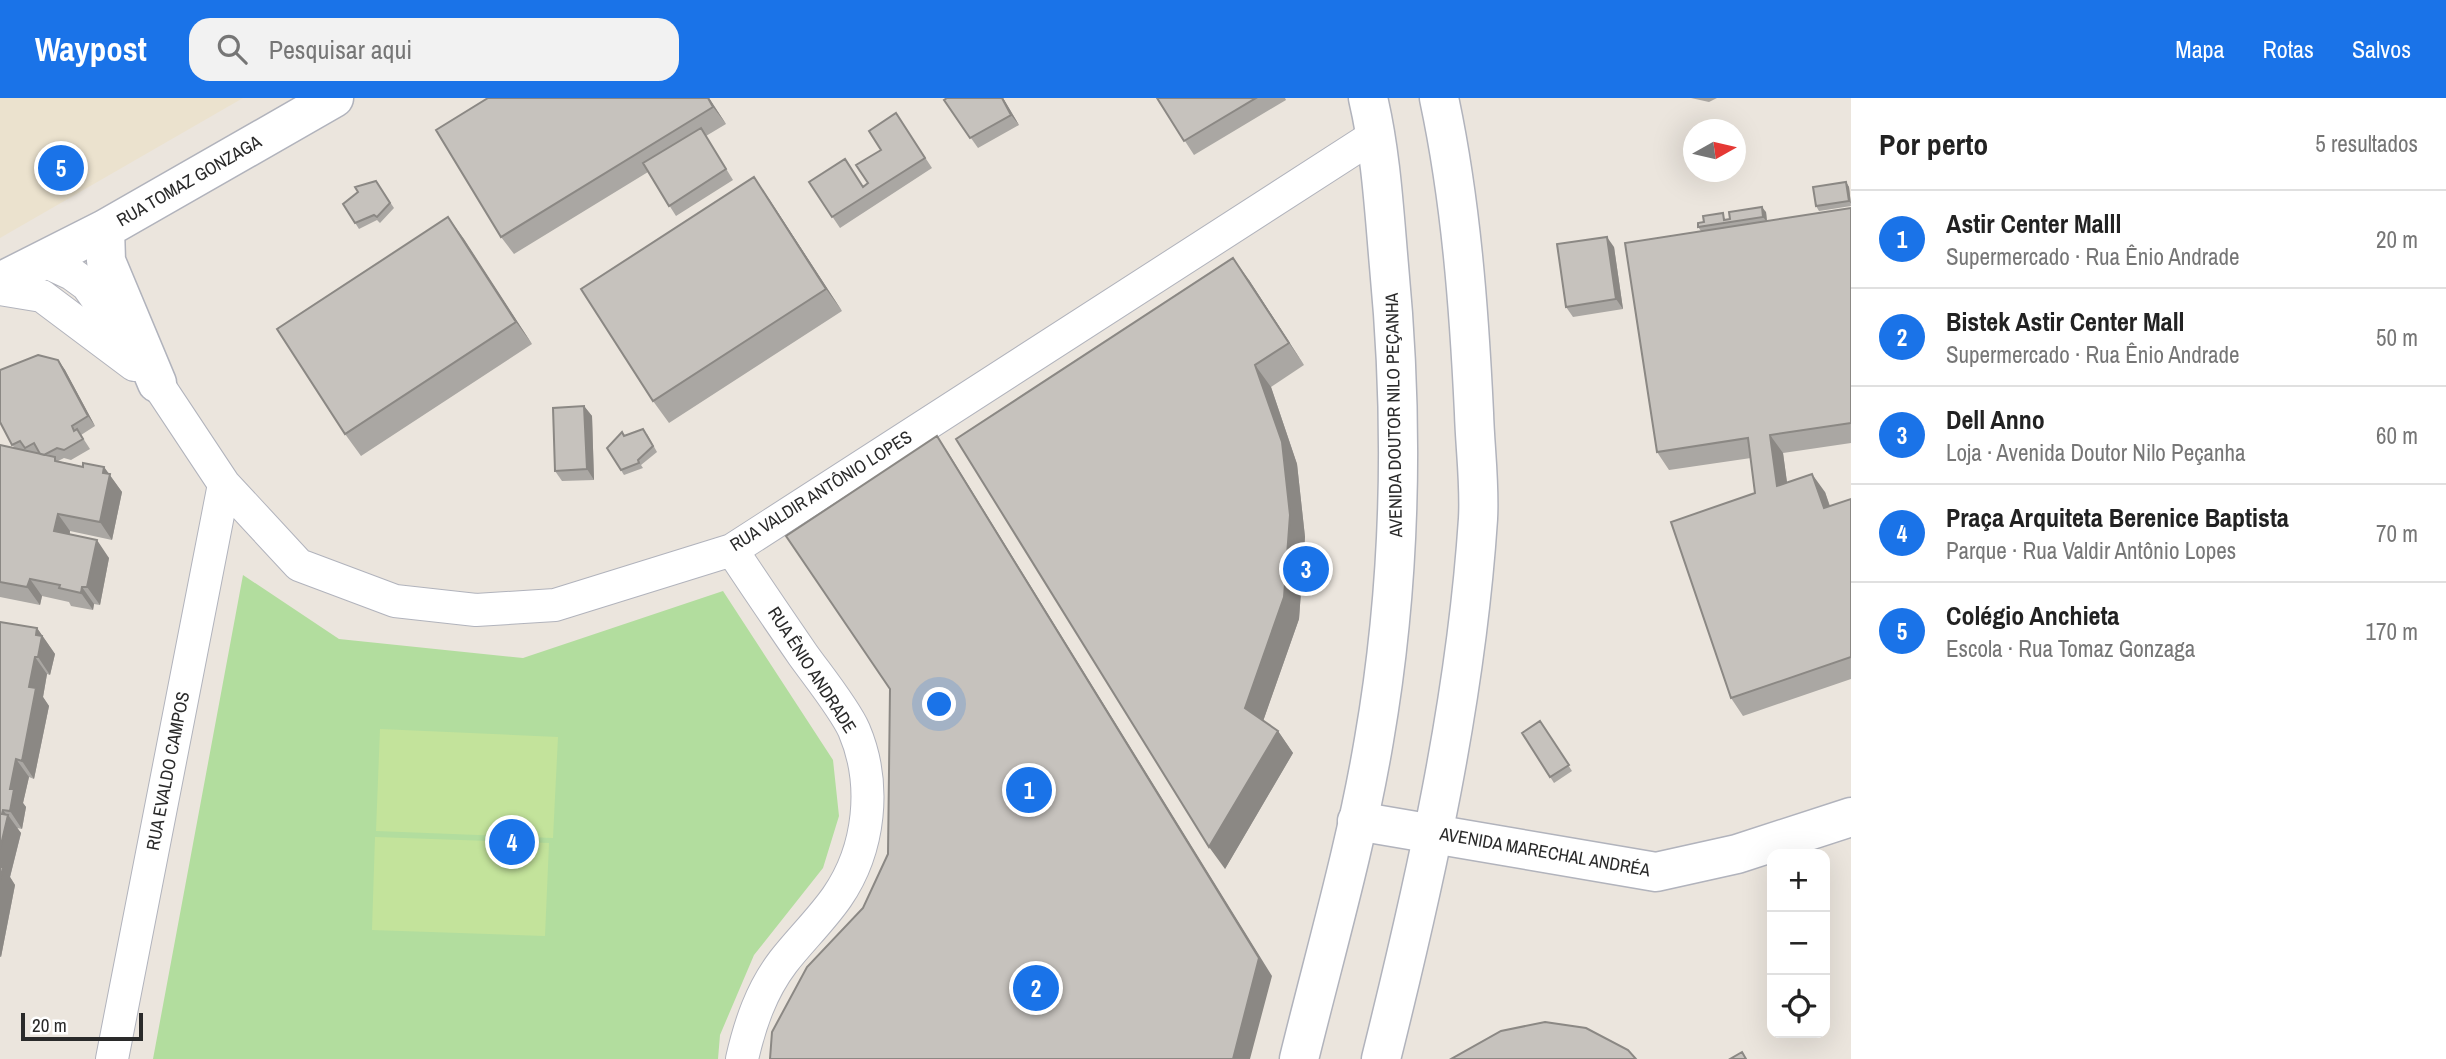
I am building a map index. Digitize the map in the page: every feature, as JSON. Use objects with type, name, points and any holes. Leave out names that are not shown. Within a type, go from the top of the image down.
[{"type":"main road","name":"RUA TOMAZ GONZAGA","points":[[0,282],[105,229],[334,98]]},
{"type":"main road","points":[[1381,1059],[1432,832],[1462,680],[1478,516],[1470,329],[1450,148],[1439,98]]},
{"type":"main road","name":"AVENIDA DOUTOR NILO PEÇANHA","points":[[1298,1059],[1357,821],[1374,740],[1384,670],[1398,522],[1396,331],[1372,116]]},
{"type":"main road","points":[[105,229],[106,261],[157,383]]},
{"type":"main road","name":"AVENIDA MARECHAL ANDRÉA","points":[[1357,821],[1656,872],[1737,854],[1851,817]]},
{"type":"street","name":"RUA VALDIR ANTÔNIO LOPES","points":[[42,260],[72,274],[87,285],[224,484],[299,565],[395,601],[477,610],[555,605],[732,550],[1372,116]]},
{"type":"street","name":"RUA VALDIR ANTÔNIO LOPES","points":[[0,289],[42,296],[157,383]]},
{"type":"street","name":"RUA EVALDO CAMPOS","points":[[112,1059],[224,484]]},
{"type":"street","name":"RUA ÊNIO ANDRADE","points":[[732,550],[853,728],[866,767],[867,804],[863,839],[852,872],[836,898],[782,964],[765,991],[751,1021],[742,1059]]},
{"type":"shaded area","points":[[0,98],[243,98],[0,238]]},
{"type":"green space","points":[[243,575],[339,639],[523,658],[723,591],[833,760],[839,816],[823,868],[754,955],[720,1035],[718,1059],[153,1059]]},
{"type":"green space","points":[[380,729],[558,737],[553,838],[376,831]]},
{"type":"green space","points":[[375,837],[549,843],[545,936],[372,930]]},
{"type":"building","points":[[488,98],[708,98],[713,107],[501,237],[436,130]]},
{"type":"building","points":[[1002,98],[1011,115],[970,138],[944,100]]},
{"type":"building","points":[[1157,98],[1256,98],[1184,141]]},
{"type":"building","points":[[896,113],[925,158],[832,217],[809,182],[845,159],[863,187],[868,183],[856,165],[881,150],[869,131]]},
{"type":"building","points":[[701,128],[726,169],[669,206],[643,163]]},
{"type":"building","points":[[754,177],[826,289],[653,401],[581,289]]},
{"type":"building","points":[[376,181],[390,203],[377,217],[374,215],[355,223],[343,204],[358,192],[355,187]]},
{"type":"building","points":[[1846,182],[1849,201],[1816,206],[1813,187]]},
{"type":"building","points":[[1762,207],[1763,217],[1698,227],[1698,223],[1704,222],[1703,216],[1723,213],[1724,220],[1730,219],[1729,212]]},
{"type":"building","points":[[1851,208],[1851,423],[1770,435],[1777,486],[1812,474],[1824,508],[1851,499],[1851,657],[1731,698],[1671,522],[1755,493],[1748,438],[1657,452],[1625,243]]},
{"type":"building","points":[[448,217],[516,322],[345,434],[277,329]]},
{"type":"building","points":[[1607,237],[1616,299],[1566,307],[1557,244]]},
{"type":"building","points":[[1233,258],[1289,343],[1255,365],[1282,442],[1290,515],[1284,597],[1245,708],[1278,731],[1209,847],[956,439]]},
{"type":"building","points":[[38,355],[58,360],[88,416],[72,426],[83,439],[64,450],[57,448],[44,455],[40,454],[34,443],[25,448],[20,441],[12,445],[0,422],[0,370]]},
{"type":"building","points":[[584,406],[587,469],[555,471],[553,408]]},
{"type":"building","points":[[643,429],[653,446],[638,460],[639,463],[621,470],[607,448],[622,432],[624,436]]},
{"type":"building","points":[[937,436],[1259,958],[1233,1059],[770,1059],[772,1032],[807,967],[863,908],[888,854],[890,689],[786,536]]},
{"type":"building","points":[[0,445],[55,457],[55,461],[83,467],[83,463],[104,467],[103,473],[110,474],[100,522],[58,514],[54,531],[97,540],[87,587],[82,587],[81,593],[59,588],[60,585],[30,579],[27,587],[0,582]]},
{"type":"building","points":[[0,622],[37,628],[36,635],[42,636],[29,687],[36,688],[22,761],[16,759],[10,789],[14,789],[10,811],[3,810],[2,814],[8,815],[0,849]]},
{"type":"building","points":[[1540,721],[1569,765],[1550,777],[1522,733]]},
{"type":"building","points":[[1545,1022],[1586,1028],[1628,1050],[1636,1059],[1451,1059],[1501,1031]]},
{"type":"building","points":[[1742,1052],[1746,1059],[1730,1059]]},
{"type":"place","name":"Colégio Anchieta","points":[[61,168]]},
{"type":"place","name":"Dell Anno","points":[[1306,569]]},
{"type":"place","name":"Astir Center Malll","points":[[1029,790]]},
{"type":"place","name":"Praça Arquiteta Berenice Baptista","points":[[512,842]]},
{"type":"place","name":"Bistek Astir Center Mall","points":[[1036,988]]}]
